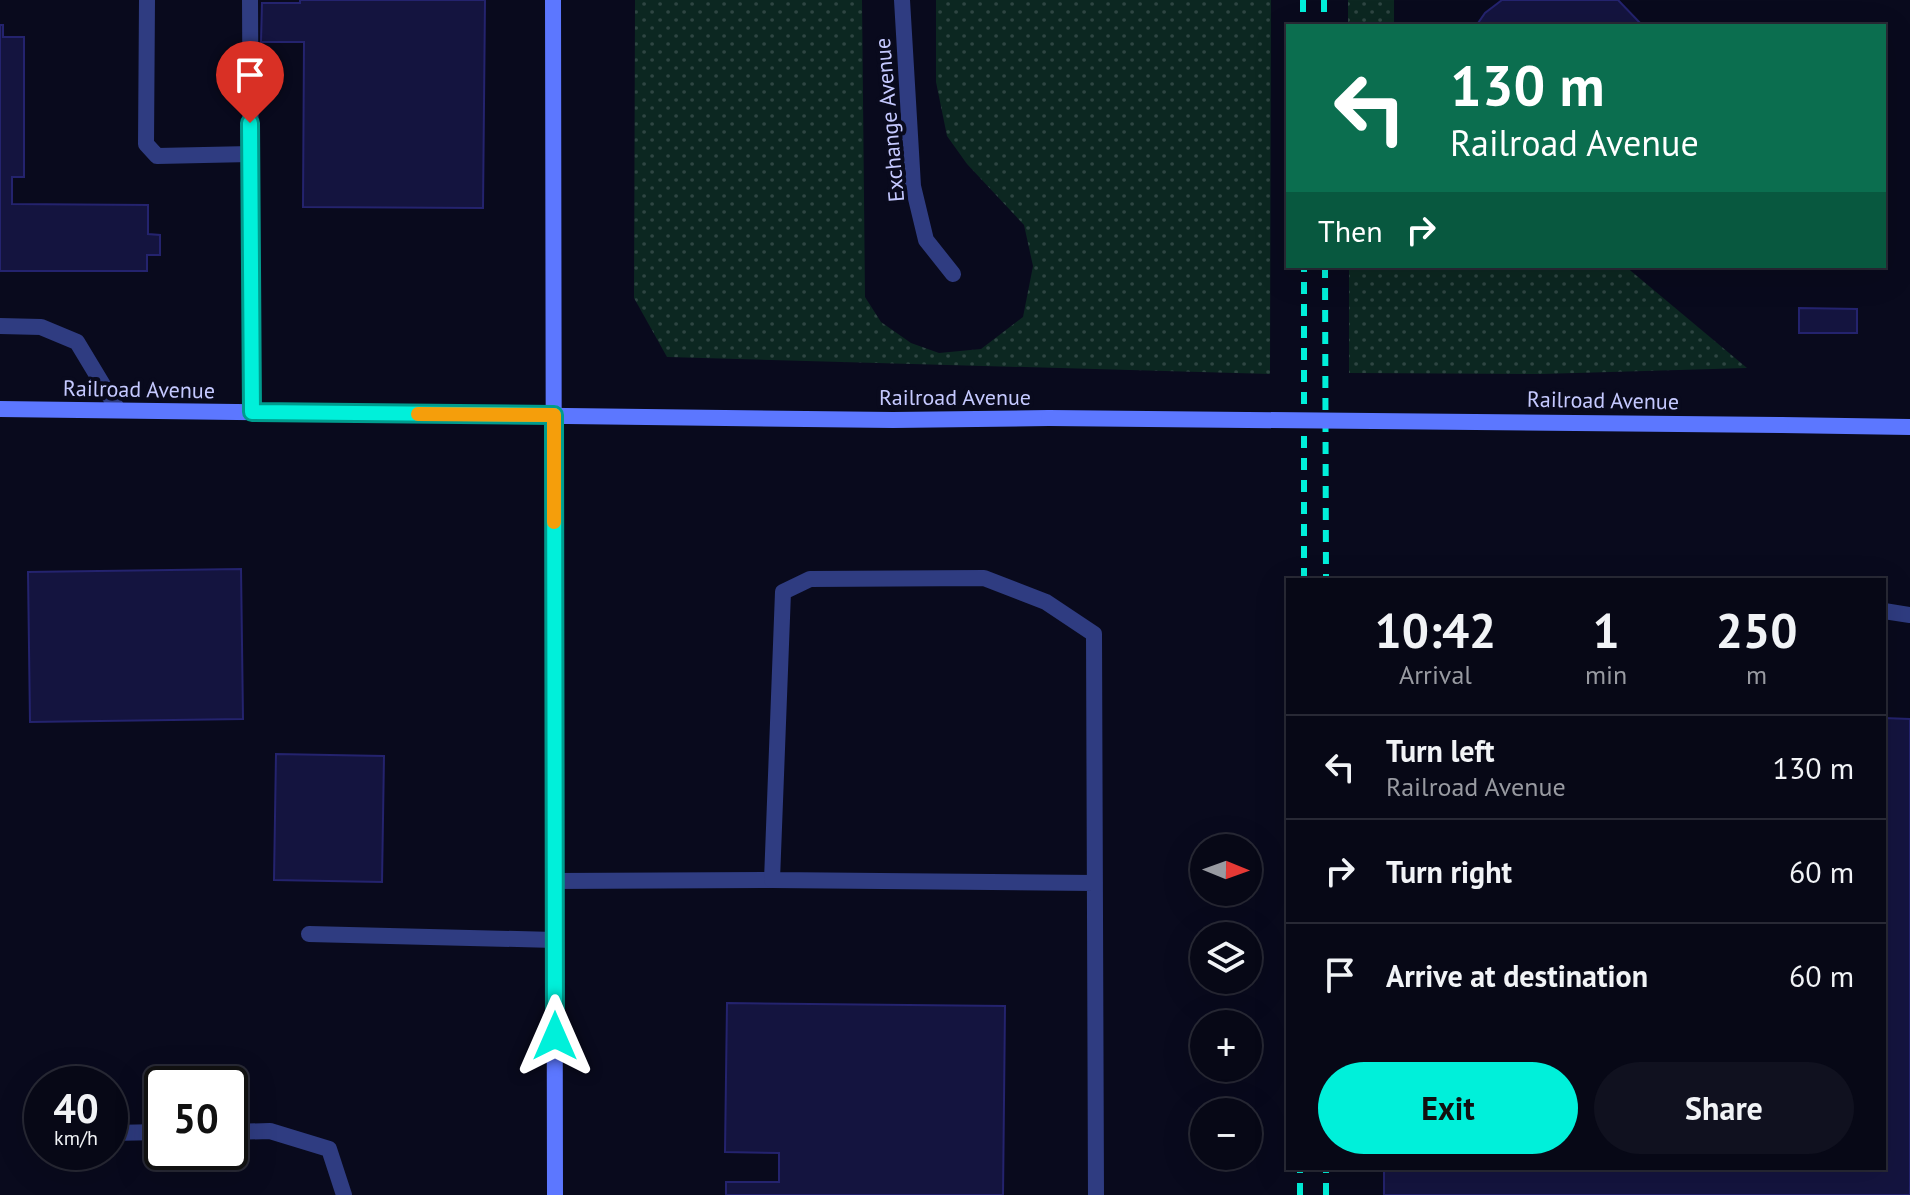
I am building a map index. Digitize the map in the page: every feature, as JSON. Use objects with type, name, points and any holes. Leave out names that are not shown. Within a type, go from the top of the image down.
[{"type":"street","points":[[147,0],[146,144],[157,156],[251,154]]},
{"type":"street","points":[[250,0],[252,412]]},
{"type":"street","points":[[553,0],[555,1195]]},
{"type":"street","name":"Exchange Avenue","points":[[902,0],[913,186],[926,240],[953,274]]},
{"type":"street","points":[[0,326],[41,327],[77,342],[118,410]]},
{"type":"street","name":"Railroad Avenue","points":[[0,409],[893,420],[1049,418],[1910,427]]},
{"type":"street","points":[[772,880],[783,592],[810,579],[984,578],[1046,602],[1094,634],[1096,1195]]},
{"type":"street","points":[[1886,611],[1910,615]]},
{"type":"street","points":[[554,881],[1095,883]]},
{"type":"street","points":[[309,934],[555,940]]},
{"type":"street","points":[[248,1132],[270,1131],[329,1149],[344,1195]]},
{"type":"green space","points":[[635,0],[862,0],[865,297],[881,322],[911,343],[939,353],[981,349],[1023,317],[1033,266],[1024,225],[967,164],[947,136],[936,82],[936,0],[1271,0],[1270,374],[667,357],[634,298]]},
{"type":"green space","points":[[1348,0],[1394,0],[1394,24],[1348,24]]},
{"type":"green space","points":[[1349,268],[1627,268],[1747,368],[1542,374],[1349,373]]},
{"type":"building","points":[[300,0],[485,0],[483,208],[303,207],[304,42],[261,42],[262,3],[300,3]]},
{"type":"building","points":[[1502,0],[1618,0],[1641,24],[1477,24],[1485,13]]},
{"type":"building","points":[[0,25],[3,25],[3,37],[24,37],[24,177],[12,177],[12,204],[148,205],[148,234],[160,235],[160,255],[147,255],[147,271],[0,271]]},
{"type":"building","points":[[1799,308],[1857,309],[1857,333],[1799,333]]},
{"type":"building","points":[[241,569],[243,719],[30,722],[28,572]]},
{"type":"building","points":[[1886,718],[1910,719],[1910,1195],[1384,1195],[1384,1170],[1886,1170]]},
{"type":"building","points":[[276,754],[384,756],[382,882],[274,880]]},
{"type":"building","points":[[727,1003],[1005,1006],[1003,1195],[726,1195],[726,1182],[779,1182],[779,1153],[725,1152]]},
{"type":"railway","points":[[1303,0],[1303,24]]},
{"type":"railway","points":[[1324,0],[1324,24]]},
{"type":"railway","points":[[1304,268],[1304,578]]},
{"type":"railway","points":[[1325,268],[1326,578]]},
{"type":"railway","points":[[1300,1170],[1300,1195]]},
{"type":"railway","points":[[1326,1170],[1326,1195]]},
{"type":"slow traffic","points":[[418,414],[554,415],[554,522]]},
{"type":"route","points":[[250,123],[252,412],[554,415],[555,1036]]}]
